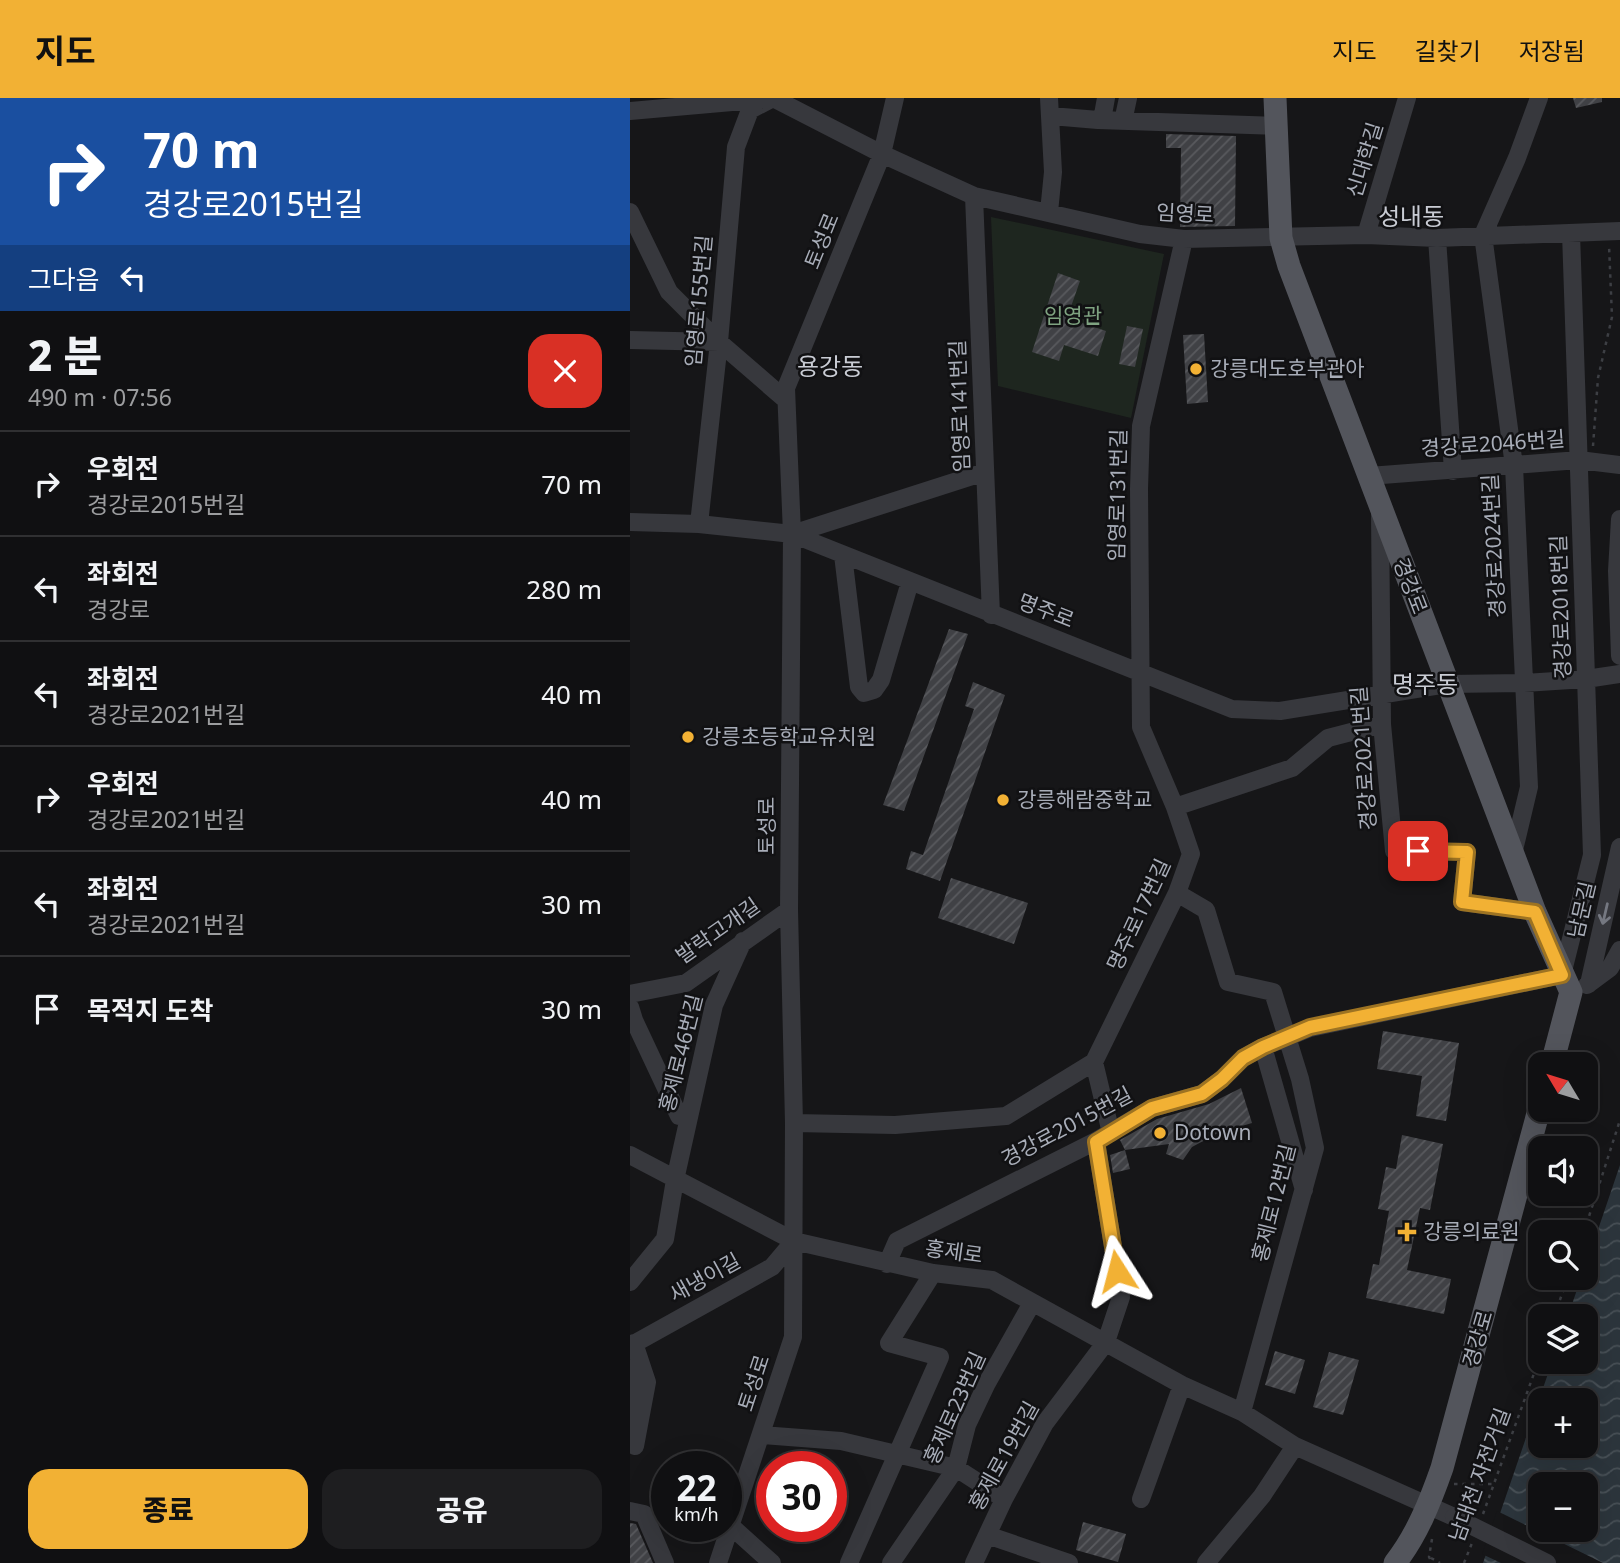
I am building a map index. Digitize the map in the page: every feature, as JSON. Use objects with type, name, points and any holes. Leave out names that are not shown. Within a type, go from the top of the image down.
[{"type":"main road","name":"경강로","points":[[1275,98],[1281,238],[1312,328],[1535,912],[1574,983]]},
{"type":"main road","points":[[1555,1052],[1574,983]]},
{"type":"main road","name":"경강로","points":[[1395,1563],[1409,1545],[1437,1483],[1536,1122]]},
{"type":"street","points":[[630,111],[773,98]]},
{"type":"street","name":"임영로","points":[[773,98],[882,154],[974,196],[1140,234],[1184,239],[1366,235],[1437,238],[1614,231]]},
{"type":"street","name":"임영로155번길","points":[[699,524],[719,342],[736,147],[750,110],[773,98]]},
{"type":"street","name":"토성로","points":[[742,1495],[793,1337],[794,1123],[789,910],[792,534],[786,388],[882,154],[895,98]]},
{"type":"street","points":[[1102,120],[1106,98]]},
{"type":"street","name":"신대학길","points":[[1366,235],[1407,98]]},
{"type":"street","points":[[1483,235],[1517,158],[1539,98]]},
{"type":"street","points":[[1049,212],[1053,172],[1050,107],[1102,120],[1276,126]]},
{"type":"street","name":"임영로141번길","points":[[974,196],[991,615]]},
{"type":"street","points":[[630,212],[669,292],[719,342],[786,400]]},
{"type":"street","name":"경강로2018번길","points":[[1571,233],[1583,461],[1592,855],[1574,983]]},
{"type":"street","name":"경강로2024번길","points":[[1483,235],[1514,466],[1529,787],[1513,854]]},
{"type":"street","points":[[1437,238],[1453,471]]},
{"type":"street","name":"임영로131번길","points":[[1140,673],[1141,426],[1184,239]]},
{"type":"street","points":[[630,340],[719,342]]},
{"type":"street","name":"경강로2046번길","points":[[1369,476],[1583,461],[1620,465]]},
{"type":"street","points":[[792,534],[985,472]]},
{"type":"street","name":"경강로2021번길","points":[[1380,506],[1382,724],[1394,851],[1467,852],[1462,902],[1535,912]]},
{"type":"street","points":[[1620,519],[1617,571],[1620,656]]},
{"type":"street","name":"명주로","points":[[630,522],[699,524],[792,534],[1232,709],[1280,711],[1447,684],[1524,683],[1620,674]]},
{"type":"street","points":[[843,555],[859,687],[864,693],[874,690],[881,680],[910,582]]},
{"type":"street","name":"명주로17번길","points":[[1094,1062],[1177,893],[1191,854],[1175,807],[1141,727],[1140,673]]},
{"type":"street","points":[[1175,807],[1292,768],[1328,738],[1382,724]]},
{"type":"street","name":"남문길","points":[[1574,983],[1620,847]]},
{"type":"street","name":"홍제로12번길","points":[[1177,893],[1206,910],[1228,982],[1273,992],[1300,1079],[1315,1148],[1242,1412]]},
{"type":"street","name":"발락고개길","points":[[630,994],[686,983],[789,910]]},
{"type":"street","name":"홍제로46번길","points":[[630,1282],[665,1239],[675,1180],[714,1005],[743,941]]},
{"type":"street","points":[[1574,983],[1615,964],[1620,950]]},
{"type":"street","name":"경강로2015번길","points":[[887,1264],[897,1241],[1103,1137],[1152,1108],[1202,1094],[1243,1058],[1287,1036],[1310,1027],[1574,983]]},
{"type":"street","points":[[630,1007],[679,1116],[689,1115]]},
{"type":"street","points":[[1263,1047],[1304,1190]]},
{"type":"street","points":[[794,1123],[895,1125],[1006,1116],[1094,1062],[1103,1137]]},
{"type":"street","name":"홍제로19번길","points":[[974,1563],[1004,1499],[1045,1423],[1106,1342],[1121,1297],[1103,1137]]},
{"type":"street","name":"홍제로","points":[[630,1156],[794,1241],[887,1264],[992,1280],[1182,1385],[1242,1412],[1295,1446],[1454,1517],[1547,1563]]},
{"type":"street","name":"새냉이길","points":[[632,1345],[772,1267],[794,1241]]},
{"type":"street","points":[[849,1563],[940,1357],[889,1343],[933,1273]]},
{"type":"street","name":"홍제로23번길","points":[[891,1563],[956,1468],[967,1425],[1032,1303]]},
{"type":"street","points":[[630,1371],[634,1368],[630,1438],[635,1446],[647,1382],[632,1345]]},
{"type":"street","points":[[1141,1499],[1182,1385]]},
{"type":"street","points":[[761,1435],[841,1441],[956,1468],[1004,1499]]},
{"type":"street","points":[[1206,1563],[1262,1496],[1295,1446]]},
{"type":"street","points":[[630,1511],[644,1514],[665,1563]]},
{"type":"street","points":[[987,1535],[1069,1563]]},
{"type":"street","points":[[742,1536],[772,1563]]},
{"type":"street","name":"토성로","points":[[719,1563],[727,1542]]},
{"type":"path","points":[[1583,461],[1595,442],[1598,378],[1612,317],[1614,231]]},
{"type":"path","points":[[1588,1220],[1620,1120]]},
{"type":"path","name":"남대천 자전거길","points":[[1482,1518],[1534,1374]]},
{"type":"path","points":[[1437,1483],[1495,1484]]},
{"type":"path","name":"남대천 자전거길","points":[[1464,1563],[1473,1540]]},
{"type":"path","points":[[1429,1557],[1440,1563]]},
{"type":"green space","name":"임영관","points":[[991,217],[1164,254],[1131,418],[998,386]]},
{"type":"water","points":[[1620,1165],[1620,1563],[1483,1563],[1528,1432],[1528,1458],[1598,1458],[1598,1388],[1543,1388],[1548,1374],[1598,1374],[1598,1304],[1572,1304],[1577,1290],[1598,1290],[1598,1230]]},
{"type":"pier","points":[[1497,1511],[1528,1526],[1528,1542],[1560,1542],[1603,1563],[1501,1563],[1482,1554]]},
{"type":"building","points":[[1573,98],[1602,98],[1602,102],[1576,108]]},
{"type":"building","points":[[1166,134],[1236,136],[1235,226],[1180,227],[1181,148],[1166,148]]},
{"type":"building","points":[[1058,273],[1080,281],[1067,318],[1106,331],[1098,356],[1064,345],[1059,361],[1032,352]]},
{"type":"building","points":[[1127,326],[1143,329],[1135,367],[1119,364]]},
{"type":"building","name":"강릉대도호부관아","points":[[1204,334],[1208,402],[1187,404],[1183,335]]},
{"type":"building","points":[[949,629],[968,634],[904,811],[883,805]]},
{"type":"building","points":[[973,682],[1005,695],[940,881],[906,869],[911,851],[923,855],[974,709],[965,706]]},
{"type":"building","points":[[951,878],[1028,903],[1014,944],[938,918]]},
{"type":"building","points":[[1383,1031],[1459,1043],[1446,1121],[1416,1116],[1422,1076],[1377,1069]]},
{"type":"building","points":[[1241,1088],[1252,1123],[1218,1133],[1192,1147],[1183,1160],[1166,1154],[1169,1144],[1125,1150],[1120,1140],[1157,1119],[1209,1104]]},
{"type":"building","points":[[1402,1135],[1443,1144],[1430,1210],[1420,1208],[1407,1270],[1451,1279],[1444,1314],[1366,1298],[1373,1264],[1379,1265],[1389,1211],[1378,1209],[1386,1167],[1396,1169]]},
{"type":"building","points":[[1125,1150],[1130,1169],[1113,1173],[1110,1155]]},
{"type":"building","points":[[1275,1351],[1305,1360],[1295,1394],[1265,1385]]},
{"type":"building","points":[[1329,1352],[1359,1360],[1343,1415],[1313,1407]]},
{"type":"building","points":[[1083,1522],[1126,1534],[1118,1562],[1076,1550]]},
{"type":"building","points":[[630,1523],[636,1524],[653,1563],[630,1563]]},
{"type":"place","name":"강릉대도호부관아","points":[[1196,369]]},
{"type":"place","name":"강릉초등학교유치원","points":[[688,737]]},
{"type":"place","name":"강릉해람중학교","points":[[1003,800]]},
{"type":"place","name":"Dotown","points":[[1160,1133]]},
{"type":"place","name":"강릉의료원","points":[[1407,1232]]},
{"type":"district","name":"성내동","points":[[1411,217]]},
{"type":"district","name":"용강동","points":[[830,367]]},
{"type":"district","name":"명주동","points":[[1425,685]]},
{"type":"route","points":[[1117,1271],[1096,1142],[1152,1108],[1202,1094],[1243,1058],[1310,1027],[1562,975],[1535,912],[1462,902],[1467,852],[1418,851]]}]
